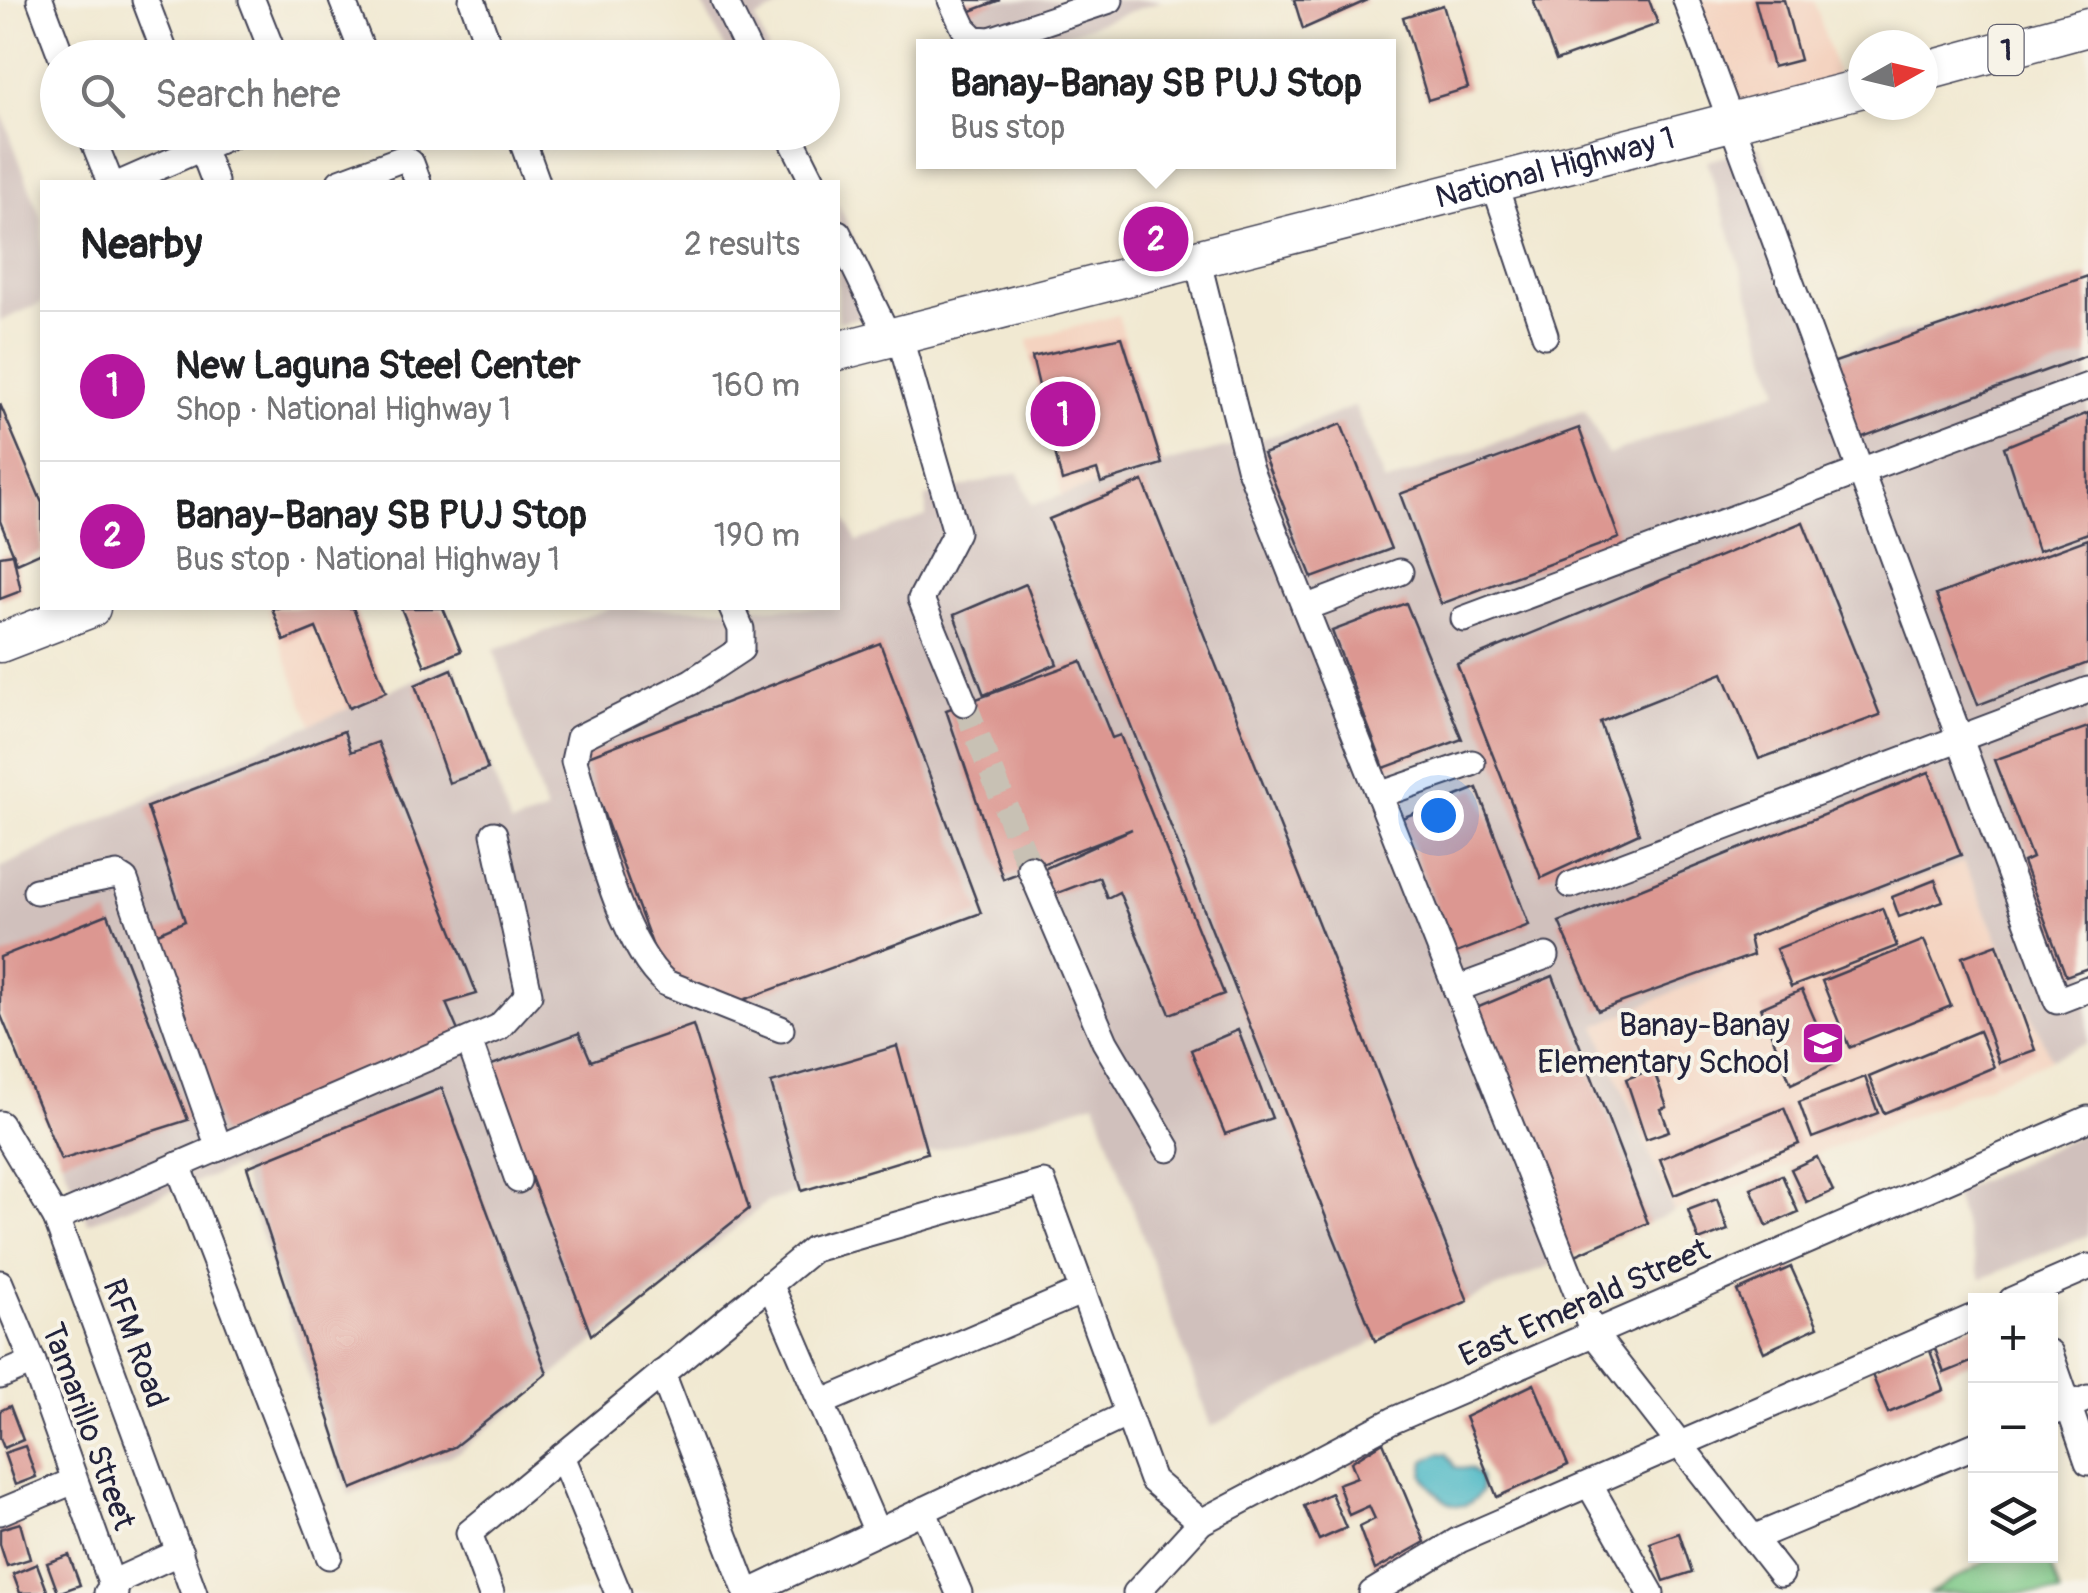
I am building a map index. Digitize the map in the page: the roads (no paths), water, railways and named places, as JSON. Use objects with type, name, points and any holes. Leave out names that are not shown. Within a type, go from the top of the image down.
[{"type":"highway","name":"1","points":[[1938,68],[2088,28]]},
{"type":"highway","name":"National Highway 1","points":[[840,350],[1848,92]]},
{"type":"highway","points":[[0,643],[86,610]]},
{"type":"street","points":[[40,0],[55,40]]},
{"type":"street","points":[[145,0],[160,40]]},
{"type":"street","points":[[252,0],[268,40]]},
{"type":"street","points":[[342,0],[358,40]]},
{"type":"street","points":[[472,0],[486,40]]},
{"type":"street","points":[[724,0],[743,40]]},
{"type":"street","points":[[951,0],[964,28],[976,39]]},
{"type":"street","points":[[993,39],[1110,0]]},
{"type":"street","points":[[1686,0],[2057,1000],[2088,989]]},
{"type":"street","points":[[97,150],[109,180]]},
{"type":"street","points":[[128,180],[181,150]]},
{"type":"street","points":[[203,150],[214,180]]},
{"type":"street","points":[[525,150],[535,180]]},
{"type":"street","points":[[797,150],[812,180]]},
{"type":"street","points":[[345,180],[404,158],[411,163],[417,180]]},
{"type":"street","points":[[1494,183],[1545,335]]},
{"type":"street","points":[[840,237],[894,336],[956,532],[921,600],[964,703]]},
{"type":"street","points":[[1197,258],[1250,468],[1592,1333],[1782,1574]]},
{"type":"street","points":[[1464,619],[2088,386]]},
{"type":"street","points":[[1305,608],[1400,572]]},
{"type":"street","points":[[733,610],[741,629],[741,650],[691,682],[580,738],[574,761],[622,913],[652,971],[666,983],[781,1029]]},
{"type":"street","points":[[1571,885],[2088,690]]},
{"type":"street","points":[[1379,795],[1472,763]]},
{"type":"street","points":[[56,1218],[498,1028],[529,994],[494,834]]},
{"type":"street","points":[[1030,868],[1104,1042],[1168,1149]]},
{"type":"street","points":[[36,890],[117,875],[125,880],[218,1148]]},
{"type":"street","points":[[1456,989],[1546,956]]},
{"type":"street","points":[[468,1040],[518,1180]]},
{"type":"street","name":"East Emerald Street","points":[[1136,1593],[1202,1522],[1394,1420],[2088,1119]]},
{"type":"street","name":"RFM Road","points":[[0,1124],[56,1218],[180,1552],[189,1592]]},
{"type":"street","points":[[178,1165],[330,1556]]},
{"type":"street","points":[[491,1593],[469,1533],[813,1249],[1043,1183],[1152,1480],[1202,1522]]},
{"type":"street","points":[[2035,1293],[2088,1268]]},
{"type":"street","name":"Tamarillo Street","points":[[0,1283],[34,1362],[111,1591]]},
{"type":"street","points":[[770,1284],[877,1532]]},
{"type":"street","points":[[820,1403],[1082,1291]]},
{"type":"street","points":[[1372,1593],[1459,1540],[1968,1319]]},
{"type":"street","points":[[0,1376],[34,1362]]},
{"type":"street","points":[[662,1374],[747,1593],[1128,1414]]},
{"type":"street","points":[[2058,1376],[2088,1462]]},
{"type":"street","points":[[1754,1538],[1968,1448]]},
{"type":"street","points":[[562,1456],[618,1593]]},
{"type":"street","points":[[0,1512],[74,1482]]},
{"type":"street","points":[[1588,1484],[1650,1593]]},
{"type":"street","points":[[923,1510],[959,1593]]},
{"type":"street","points":[[111,1591],[125,1577],[180,1552]]},
{"type":"water","points":[[1439,1453],[1447,1454],[1455,1467],[1471,1469],[1480,1477],[1481,1492],[1473,1501],[1457,1506],[1449,1503],[1423,1475],[1425,1461]]},
{"type":"tunnel","points":[[964,703],[1030,868]]},
{"type":"place","name":"Banay-Banay SB PUJ Stop","points":[[1156,239]]},
{"type":"place","name":"New Laguna Steel Center","points":[[1063,414]]},
{"type":"place","name":"Banay-Banay Elementary School","points":[[1823,1043]]}]
